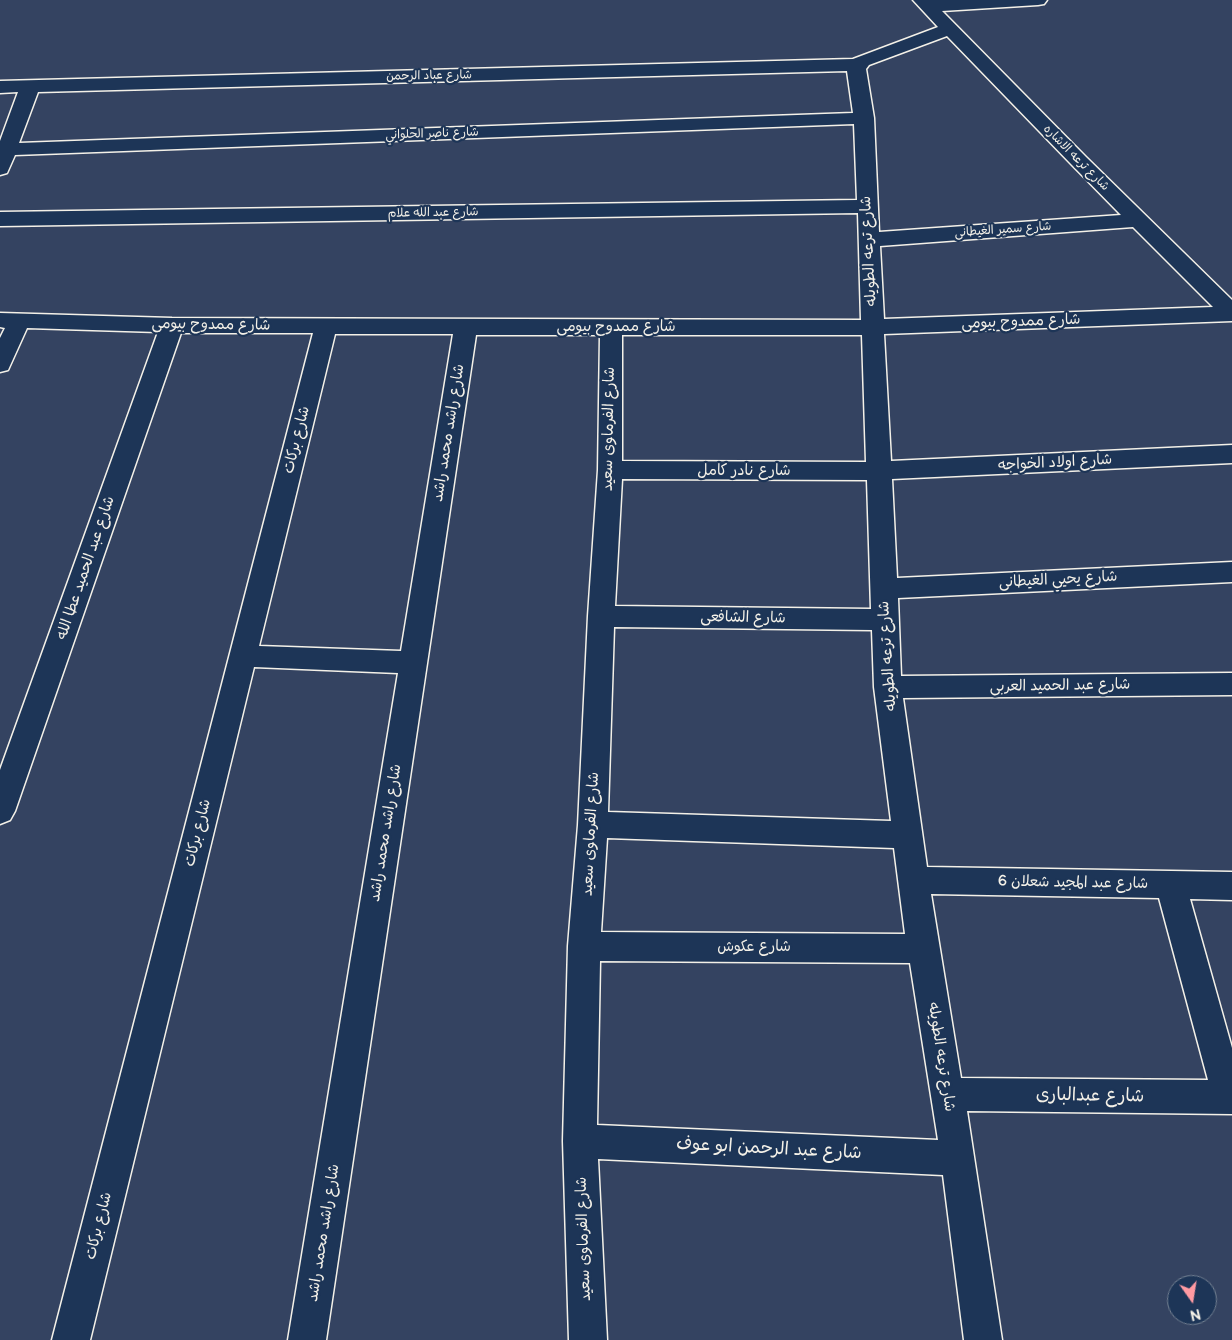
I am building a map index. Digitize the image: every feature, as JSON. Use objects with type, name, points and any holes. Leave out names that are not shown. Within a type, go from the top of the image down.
[{"type":"street","points":[[925,3],[1038,0]]},
{"type":"street","name":"شارع ترعه الاشاره","points":[[925,3],[1137,220],[1232,314]]},
{"type":"street","points":[[858,65],[862,61],[949,29]]},
{"type":"street","name":"شارع عباد الرحمن","points":[[0,87],[858,65]]},
{"type":"street","name":"شارع ترعه الطويله","points":[[858,65],[856,72],[864,118],[866,206],[888,687],[923,949],[958,1158],[983,1340]]},
{"type":"street","points":[[0,169],[3,150],[30,86]]},
{"type":"street","name":"شارع ناصر الحلواني","points":[[3,150],[864,118]]},
{"type":"street","name":"شارع عبد الله علام","points":[[0,219],[866,206]]},
{"type":"street","name":"شارع سمير الغيطانى","points":[[868,240],[1137,220]]},
{"type":"street","name":"شارع ممدوح بيومى","points":[[9,320],[172,325],[466,325],[611,328],[872,327],[1232,314]]},
{"type":"street","points":[[0,364],[9,320]]},
{"type":"street","name":"شارع عبد الحميد عطا الله","points":[[0,811],[172,325]]},
{"type":"street","name":"شارع راشد محمد راشد","points":[[307,1340],[466,325]]},
{"type":"street","name":"شارع بركات","points":[[70,1340],[326,326]]},
{"type":"street","name":"شارع الفرماوى سعيد","points":[[588,1340],[580,1141],[584,946],[593,825],[601,616],[610,470],[611,328]]},
{"type":"street","name":"شارع اولاد الخواجه","points":[[878,472],[1232,454]]},
{"type":"street","name":"شارع نادر كامل","points":[[610,470],[878,472]]},
{"type":"street","name":"شارع يحيي الغيطانى","points":[[883,589],[1232,572]]},
{"type":"street","name":"شارع الشافعى","points":[[601,616],[886,620]]},
{"type":"street","points":[[243,656],[413,664]]},
{"type":"street","name":"شارع عبد الحميد العربى","points":[[888,687],[1232,684]]},
{"type":"street","points":[[593,825],[908,835]]},
{"type":"street","name":"شارع عبد المجيد شعلان 6","points":[[914,880],[1232,886]]},
{"type":"street","points":[[1171,886],[1230,1097]]},
{"type":"street","name":"شارع عكوش","points":[[584,946],[923,949]]},
{"type":"street","name":"شارع عبدالبارى","points":[[948,1094],[1230,1097]]},
{"type":"street","name":"شارع عبد الرحمن ابو عوف","points":[[580,1141],[958,1158]]}]
